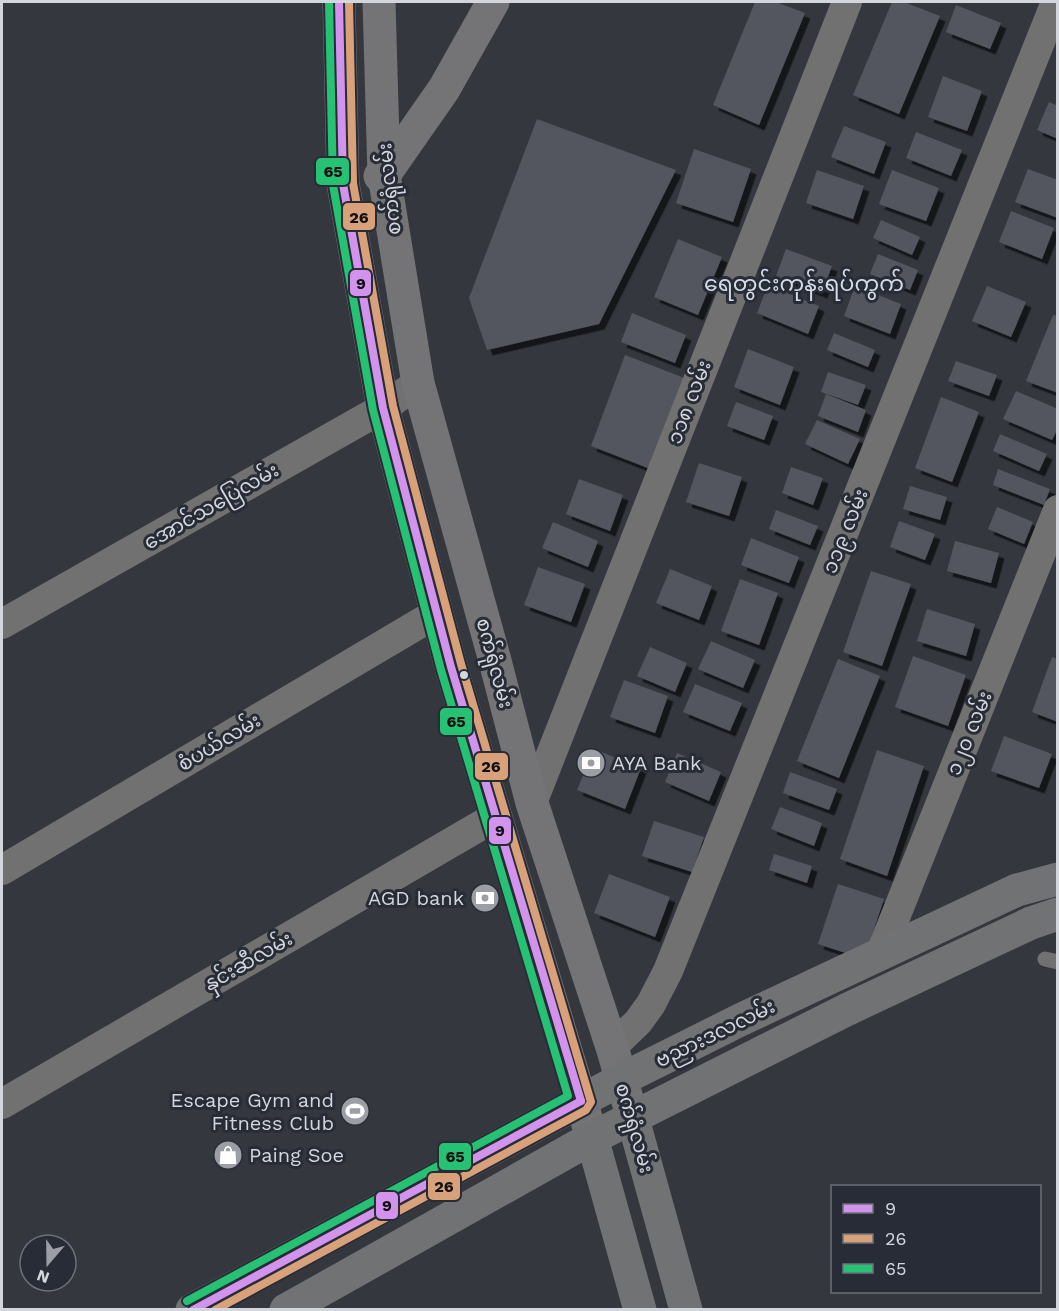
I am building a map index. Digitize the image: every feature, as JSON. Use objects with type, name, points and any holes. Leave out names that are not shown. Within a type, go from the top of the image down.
[{"type":"main road","name":"စက်ရုံလမ်း","points":[[339,2],[343,184],[383,408],[437,614],[495,817],[592,1138],[639,1310]]},
{"type":"main road","name":"စက်ရုံလမ်း","points":[[379,2],[384,175],[418,383],[532,803],[622,1079],[686,1310]]},
{"type":"main road","points":[[343,184],[384,175],[444,89],[493,2]]},
{"type":"main road","name":"ဗညားဒလလမ်း","points":[[192,1310],[622,1079],[740,1020],[1017,890],[1058,879]]},
{"type":"main road","points":[[1017,890],[1044,918]]},
{"type":"main road","name":"ဗညားဒလလမ်း","points":[[286,1310],[592,1138],[846,1010],[1044,918]]},
{"type":"street","name":"၁၁၈ လမ်း","points":[[532,803],[847,2]]},
{"type":"street","name":"၁၁၉ လမ်း","points":[[612,1047],[638,1022],[651,1004],[668,972],[1056,2]]},
{"type":"street","name":"အောင်သပြေလမ်း","points":[[2,624],[383,408],[418,383]]},
{"type":"street","name":"၁၂၀ လမ်း","points":[[880,955],[1058,510]]},
{"type":"street","name":"စံပယ်လမ်း","points":[[2,870],[437,614]]},
{"type":"street","name":"နှင်းဆီလမ်း","points":[[2,1104],[495,817]]},
{"type":"building","points":[[755,2],[776,2],[805,13],[759,125],[713,105]]},
{"type":"building","points":[[892,2],[904,2],[940,16],[899,114],[853,95]]},
{"type":"building","points":[[956,5],[1001,23],[990,49],[946,32]]},
{"type":"building","points":[[943,76],[982,91],[967,131],[928,117]]},
{"type":"building","points":[[1049,102],[1058,106],[1058,139],[1037,130]]},
{"type":"building","points":[[537,119],[676,170],[599,324],[487,350],[469,298]]},
{"type":"building","points":[[844,126],[886,142],[874,174],[831,157]]},
{"type":"building","points":[[916,132],[962,150],[951,176],[906,158]]},
{"type":"building","points":[[694,149],[751,169],[733,222],[676,203]]},
{"type":"building","points":[[1028,169],[1058,180],[1058,218],[1015,202]]},
{"type":"building","points":[[817,170],[864,186],[853,219],[806,203]]},
{"type":"building","points":[[892,170],[939,188],[926,221],[879,204]]},
{"type":"building","points":[[1011,211],[1054,228],[1042,259],[999,242]]},
{"type":"building","points":[[881,220],[920,237],[912,255],[873,238]]},
{"type":"building","points":[[678,239],[722,257],[698,315],[654,297]]},
{"type":"building","points":[[786,249],[832,266],[822,293],[776,276]]},
{"type":"building","points":[[878,254],[918,270],[910,290],[870,274]]},
{"type":"building","points":[[768,285],[819,306],[808,334],[757,313]]},
{"type":"building","points":[[855,286],[901,304],[890,334],[844,316]]},
{"type":"building","points":[[987,286],[1026,302],[1011,337],[972,321]]},
{"type":"building","points":[[632,313],[686,335],[675,363],[621,342]]},
{"type":"building","points":[[1053,315],[1058,316],[1058,393],[1026,381]]},
{"type":"building","points":[[834,333],[875,350],[868,367],[827,350]]},
{"type":"building","points":[[748,349],[794,367],[780,405],[734,387]]},
{"type":"building","points":[[625,355],[687,379],[653,470],[591,446]]},
{"type":"building","points":[[956,361],[997,375],[989,396],[948,381]]},
{"type":"building","points":[[828,372],[866,385],[858,405],[821,392]]},
{"type":"building","points":[[1016,391],[1058,409],[1058,428],[1052,440],[1003,419]]},
{"type":"building","points":[[826,394],[866,410],[858,432],[818,416]]},
{"type":"building","points":[[941,397],[979,412],[952,482],[915,468]]},
{"type":"building","points":[[736,402],[773,416],[764,440],[727,426]]},
{"type":"building","points":[[817,420],[860,439],[848,464],[805,444]]},
{"type":"building","points":[[1000,434],[1047,454],[1039,471],[993,451]]},
{"type":"building","points":[[699,463],[742,477],[729,516],[686,502]]},
{"type":"building","points":[[791,467],[823,478],[813,505],[782,493]]},
{"type":"building","points":[[998,469],[1050,489],[1044,505],[993,485]]},
{"type":"building","points":[[579,479],[623,495],[610,531],[566,514]]},
{"type":"building","points":[[910,486],[947,497],[940,520],[903,509]]},
{"type":"building","points":[[997,507],[1033,522],[1024,544],[988,529]]},
{"type":"building","points":[[776,510],[818,526],[810,545],[769,529]]},
{"type":"building","points":[[899,521],[935,534],[925,560],[890,547]]},
{"type":"building","points":[[553,522],[598,541],[588,567],[542,548]]},
{"type":"building","points":[[751,538],[799,557],[789,583],[741,565]]},
{"type":"building","points":[[955,541],[999,553],[991,583],[947,571]]},
{"type":"building","points":[[538,567],[585,584],[571,622],[524,605]]},
{"type":"building","points":[[670,569],[712,586],[699,620],[656,603]]},
{"type":"building","points":[[871,571],[911,584],[882,666],[843,652]]},
{"type":"building","points":[[740,579],[778,593],[759,645],[721,631]]},
{"type":"building","points":[[927,609],[975,624],[966,656],[917,641]]},
{"type":"building","points":[[711,641],[755,660],[743,688],[698,669]]},
{"type":"building","points":[[650,647],[687,663],[675,692],[637,676]]},
{"type":"building","points":[[913,656],[966,675],[948,726],[895,707]]},
{"type":"building","points":[[1052,657],[1058,659],[1058,722],[1032,712]]},
{"type":"building","points":[[838,659],[880,676],[839,778],[797,761]]},
{"type":"building","points":[[624,680],[668,696],[655,733],[610,717]]},
{"type":"building","points":[[695,684],[742,703],[730,731],[683,712]]},
{"type":"building","points":[[1004,736],[1052,754],[1039,788],[991,771]]},
{"type":"building","points":[[594,749],[641,768],[625,809],[577,790]]},
{"type":"building","points":[[877,750],[924,766],[887,876],[840,859]]},
{"type":"building","points":[[677,753],[721,772],[709,801],[665,782]]},
{"type":"building","points":[[790,772],[837,789],[829,810],[783,793]]},
{"type":"building","points":[[780,807],[822,823],[814,846],[771,829]]},
{"type":"building","points":[[654,821],[704,837],[692,872],[642,856]]},
{"type":"building","points":[[774,854],[812,866],[807,883],[769,870]]},
{"type":"building","points":[[609,874],[670,897],[655,937],[594,913]]},
{"type":"building","points":[[838,884],[884,899],[864,959],[818,944]]},
{"type":"transit line","name":"65","points":[[187,1301],[568,1096],[441,670],[373,410],[333,185],[329,2]]},
{"type":"transit line","name":"9","points":[[339,2],[343,184],[383,408],[451,667],[581,1101]]},
{"type":"transit line","name":"26","points":[[215,1310],[586,1110],[591,1102],[461,664],[393,406],[353,183],[349,2]]},
{"type":"transit line","name":"9","points":[[193,1310],[581,1101]]},
{"type":"place","name":"AYA Bank","points":[[591,763]]},
{"type":"place","name":"AGD bank","points":[[485,898]]},
{"type":"place","name":"Escape Gym and Fitness Club","points":[[355,1111]]},
{"type":"place","name":"Paing Soe","points":[[228,1155]]},
{"type":"district","name":"ရေတွင်းကုန်းရပ်ကွက်","points":[[804,283]]}]
